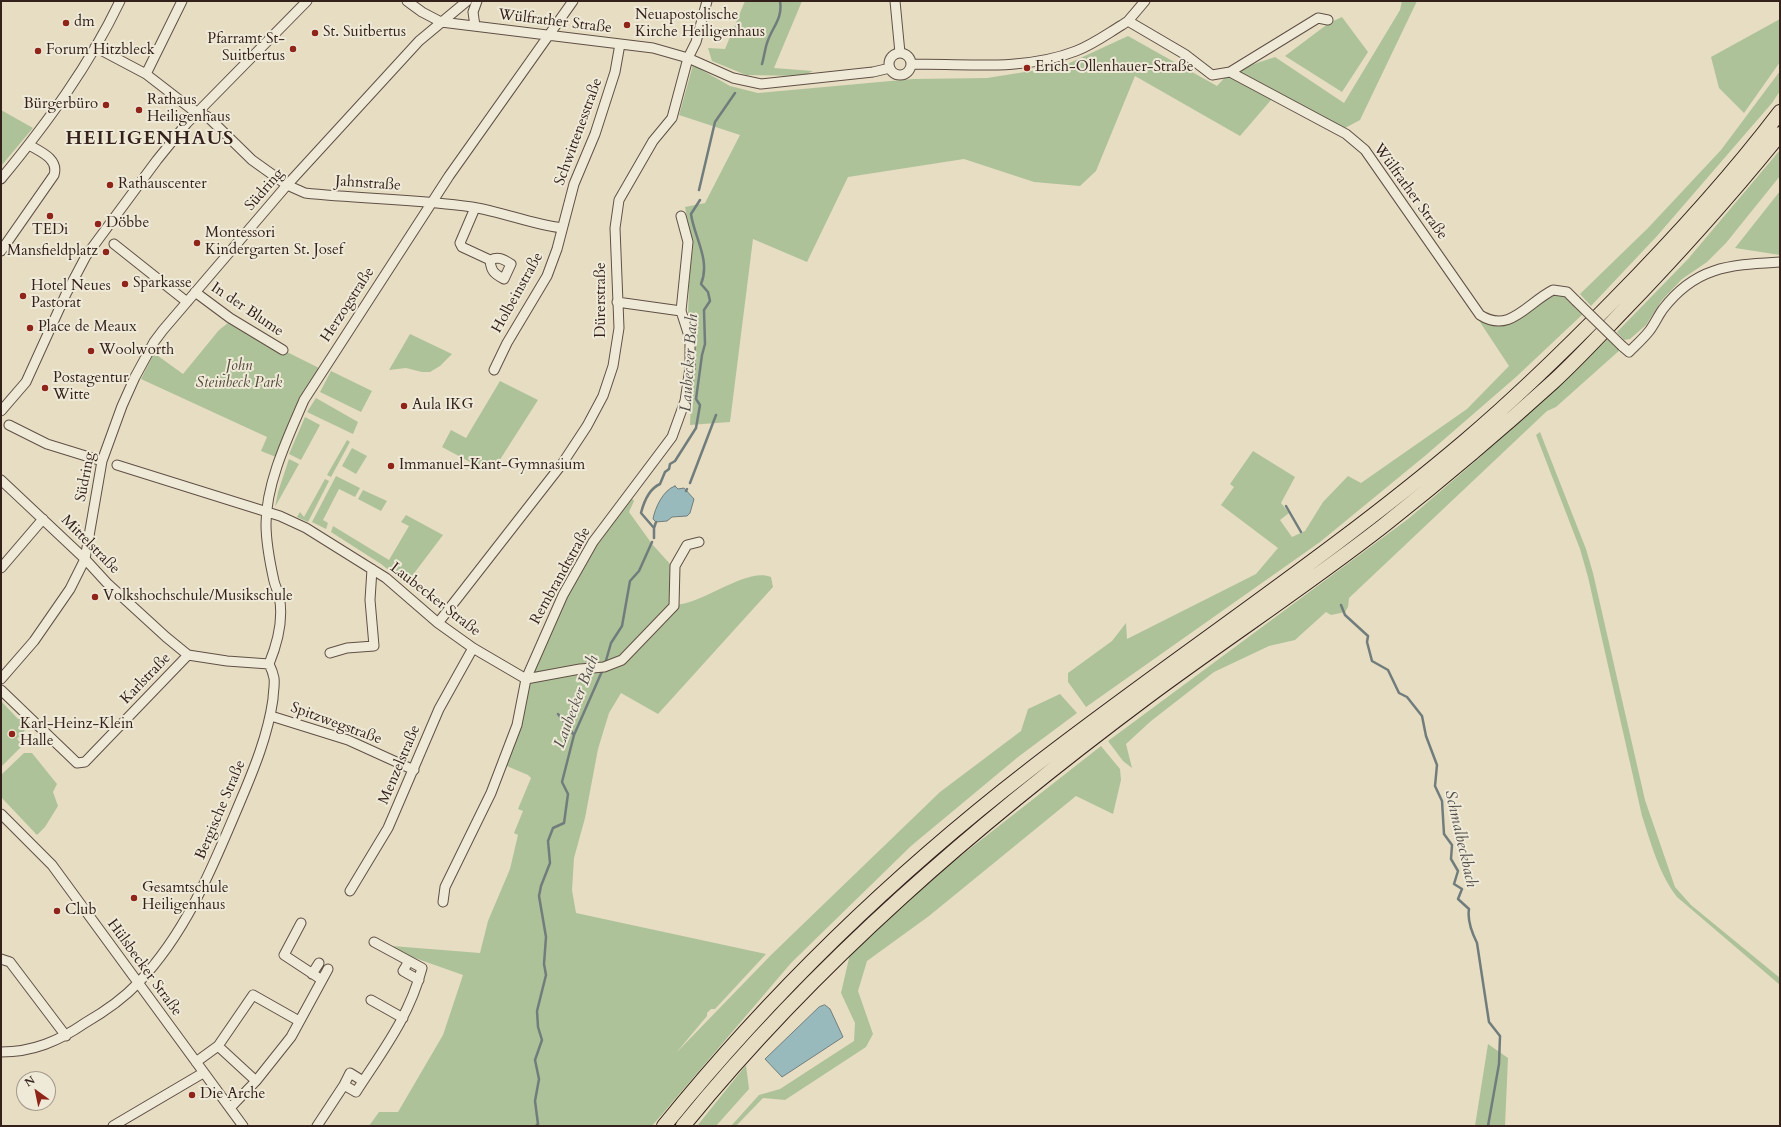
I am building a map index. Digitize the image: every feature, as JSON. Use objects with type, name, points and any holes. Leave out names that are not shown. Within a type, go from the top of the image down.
[{"type":"highway","points":[[664,1126],[742,1036],[797,977],[936,846],[1025,773],[1093,721],[1374,514],[1466,441],[1536,378],[1667,246],[1730,174],[1780,112]]},
{"type":"highway","points":[[683,1126],[807,987],[876,920],[946,857],[1034,784],[1147,697],[1278,604],[1381,528],[1477,450],[1555,380],[1676,256],[1734,191],[1780,134]]},
{"type":"street","points":[[1,179],[29,145],[79,76],[120,1]]},
{"type":"street","points":[[148,70],[182,1]]},
{"type":"street","points":[[1,411],[20,391],[28,377],[66,294],[86,256],[157,160],[199,112],[306,1]]},
{"type":"street","name":"Wülfrather Straße","points":[[407,1],[441,22],[658,49],[688,58],[720,74],[761,84],[873,72],[890,68]]},
{"type":"street","name":"Südring","points":[[1,679],[34,641],[70,589],[85,560],[102,462],[122,406],[140,366],[154,342],[195,292],[287,186],[420,41],[467,1]]},
{"type":"street","points":[[475,26],[473,18],[478,1]]},
{"type":"street","name":"Herzogstraße","points":[[269,664],[276,647],[280,630],[279,596],[274,583],[267,539],[266,513],[271,488],[304,400],[432,202],[573,1]]},
{"type":"street","name":"Dürerstraße","points":[[438,623],[562,464],[587,426],[603,396],[613,366],[619,328],[615,228],[619,200],[653,141],[672,118],[688,58],[696,42],[707,1]]},
{"type":"street","points":[[895,1],[900,53]]},
{"type":"street","points":[[912,64],[1012,64],[1060,56],[1077,50],[1128,21],[1145,1]]},
{"type":"street","points":[[1128,21],[1186,55],[1212,75],[1230,72],[1318,18],[1328,20]]},
{"type":"street","name":"Schwittenesstraße","points":[[562,228],[574,184],[595,134],[615,72],[620,44]]},
{"type":"street","name":"Jahnstraße","points":[[95,47],[148,70],[190,108],[208,117],[252,160],[287,186],[305,193],[432,202],[475,208],[541,226],[562,228]]},
{"type":"street","points":[[900,53],[908,56],[912,64],[907,73],[902,75],[897,75],[890,68],[891,58],[900,53]]},
{"type":"street","name":"Wülfrather Straße","points":[[1230,72],[1346,134],[1365,150],[1480,315],[1490,322],[1501,322],[1519,314],[1553,290],[1567,292],[1629,352],[1649,331],[1662,310],[1678,292],[1700,277],[1723,267],[1738,264],[1780,262]]},
{"type":"street","points":[[1,251],[54,175],[56,169],[52,160],[29,145]]},
{"type":"street","points":[[475,208],[460,243],[490,260]]},
{"type":"street","points":[[617,302],[681,311],[688,242],[681,216]]},
{"type":"street","name":"Holbeinstraße","points":[[494,370],[507,343],[547,276],[558,250],[562,228]]},
{"type":"street","name":"In der Blume","points":[[114,244],[187,302]]},
{"type":"street","name":"In der Blume","points":[[195,292],[230,318],[283,350]]},
{"type":"street","name":"Rembrandtstraße","points":[[443,902],[445,887],[491,792],[517,725],[526,679],[563,596],[593,542],[672,437],[685,401],[690,368],[690,339],[681,311]]},
{"type":"street","points":[[9,425],[46,444],[102,462]]},
{"type":"street","name":"Laubecker Straße","points":[[117,465],[287,519],[306,528],[386,578],[438,623],[473,648],[526,679]]},
{"type":"street","name":"Mittelstraße","points":[[1,480],[107,583],[188,655]]},
{"type":"street","points":[[1,568],[43,520]]},
{"type":"street","points":[[526,679],[580,669],[604,667],[622,660],[674,606],[675,566],[687,546],[699,542]]},
{"type":"street","points":[[330,653],[347,648],[374,646],[370,600],[372,569]]},
{"type":"street","name":"Menzelstraße","points":[[350,892],[388,828],[439,709],[473,648]]},
{"type":"street","points":[[188,655],[227,661],[269,664]]},
{"type":"street","name":"Karlstraße","points":[[1,690],[77,763],[85,762],[188,655]]},
{"type":"street","name":"Bergische Straße","points":[[1,1052],[20,1051],[39,1047],[66,1036],[118,1001],[138,983],[176,934],[199,895],[254,770],[270,716],[274,679],[269,664]]},
{"type":"street","name":"Spitzwegstraße","points":[[270,716],[348,740],[414,770]]},
{"type":"street","name":"Hülsbecker Straße","points":[[1,814],[52,865],[242,1126]]},
{"type":"street","points":[[301,924],[284,955],[322,980]]},
{"type":"street","points":[[344,1084],[356,1092],[403,1018],[416,991],[419,980],[403,971],[408,960],[374,942]]},
{"type":"street","points":[[1,959],[10,962],[66,1036]]},
{"type":"street","points":[[312,974],[319,963]]},
{"type":"street","points":[[230,1108],[256,1082],[292,1037],[299,1021],[328,969]]},
{"type":"street","points":[[196,1062],[218,1046],[253,995],[299,1021]]},
{"type":"street","points":[[371,1000],[403,1018]]},
{"type":"street","points":[[218,1046],[256,1082]]},
{"type":"street","points":[[114,1126],[203,1073]]},
{"type":"street","points":[[317,1126],[321,1122],[350,1073],[363,1081]]},
{"type":"green space","points":[[745,1],[802,1],[774,68],[813,71],[803,76],[746,75],[712,61],[708,48],[725,49]]},
{"type":"green space","points":[[1402,1],[1417,1],[1360,120],[1345,128],[1277,93],[1240,136],[1135,76],[1096,171],[1080,186],[1034,182],[964,159],[848,177],[807,262],[753,239],[730,422],[690,425],[694,315],[688,315],[690,253],[693,250],[685,207],[705,203],[740,135],[679,115],[693,65],[730,86],[758,93],[913,79],[987,78],[1063,66],[1128,36],[1217,86],[1230,72],[1275,57],[1344,103],[1400,10]]},
{"type":"green space","points":[[1342,17],[1368,52],[1342,92],[1285,56],[1329,23]]},
{"type":"green space","points":[[1780,19],[1780,62],[1744,113],[1719,88],[1711,57]]},
{"type":"green space","points":[[1780,71],[1780,91],[1772,103],[1657,236],[1591,306],[1580,294],[1648,228],[1721,150]]},
{"type":"green space","points":[[1,110],[33,128],[1,166]]},
{"type":"green space","points":[[1780,150],[1780,176],[1726,243],[1707,262],[1682,279],[1662,300],[1646,325],[1630,339],[1624,340],[1617,332],[1688,259]]},
{"type":"green space","points":[[1780,191],[1780,255],[1735,248]]},
{"type":"green space","points":[[1561,295],[1573,300],[1584,313],[1516,377],[1426,455],[1320,542],[1086,707],[1068,682],[1068,673],[1112,641],[1126,623],[1127,639],[1256,574],[1278,548],[1221,505],[1234,487],[1230,484],[1253,451],[1295,477],[1281,503],[1289,513],[1280,520],[1292,537],[1305,531],[1323,502],[1348,476],[1361,483],[1467,409],[1509,366],[1476,316],[1491,325],[1509,324],[1531,311],[1549,296]]},
{"type":"green space","name":"John Steinbeck Park","points":[[230,318],[283,350],[323,370],[281,459],[261,451],[267,437],[141,379],[154,353],[183,374],[219,330],[228,323]]},
{"type":"green space","points":[[410,334],[452,354],[440,366],[430,372],[422,372],[406,368],[389,370]]},
{"type":"green space","points":[[1610,337],[1621,349],[1556,407],[1547,411],[1349,598],[1348,607],[1345,612],[1331,615],[1326,612],[1295,640],[1269,646],[1214,672],[1151,721],[1126,744],[1132,768],[1123,761],[1108,741],[1408,519],[1478,459]]},
{"type":"green space","points":[[331,371],[372,391],[361,412],[320,392]]},
{"type":"green space","points":[[500,381],[538,400],[494,469],[470,462],[442,447],[451,430],[466,438]]},
{"type":"green space","points":[[316,398],[358,422],[353,434],[307,412]]},
{"type":"green space","points":[[305,417],[320,425],[301,460],[289,454]]},
{"type":"green space","points":[[1540,432],[1586,549],[1593,573],[1645,800],[1675,887],[1691,905],[1780,978],[1780,985],[1677,897],[1660,868],[1642,816],[1588,577],[1580,549],[1536,435]]},
{"type":"green space","points":[[347,440],[350,442],[331,477],[327,475]]},
{"type":"green space","points":[[352,448],[367,456],[356,474],[342,466]]},
{"type":"green space","points":[[289,459],[299,464],[275,507],[278,492]]},
{"type":"green space","points":[[336,476],[360,488],[355,497],[339,489],[323,520],[328,523],[326,529],[312,522]]},
{"type":"green space","points":[[325,479],[329,481],[308,522],[297,517],[300,512],[304,517]]},
{"type":"green space","points":[[363,490],[387,501],[381,511],[358,499]]},
{"type":"green space","points":[[628,494],[634,501],[629,512],[652,544],[671,565],[674,605],[698,599],[737,581],[761,575],[771,577],[773,587],[658,714],[621,693],[609,713],[598,749],[585,818],[574,858],[572,890],[576,913],[766,954],[715,1009],[711,1009],[707,1013],[707,1016],[676,1053],[772,954],[940,792],[1021,731],[1028,709],[1060,694],[1077,713],[1018,757],[911,846],[791,963],[652,1126],[369,1126],[379,1112],[398,1112],[443,1035],[463,975],[412,957],[392,946],[480,953],[488,921],[510,869],[518,835],[514,833],[523,811],[518,809],[531,778],[528,775],[502,764],[526,679],[563,595]]},
{"type":"green space","points":[[406,515],[443,535],[406,584],[381,564],[331,532],[333,526],[389,560],[409,526],[401,522]]},
{"type":"green space","name":"Karl-Heinz-Klein Halle","points":[[1,701],[18,719],[21,717],[23,719],[21,722],[27,728],[17,739],[23,745],[1,767]]},
{"type":"green space","points":[[1101,746],[1120,769],[1121,780],[1113,814],[1076,796],[929,916],[867,961],[858,991],[873,1034],[866,1047],[785,1100],[763,1098],[736,1126],[731,1126],[759,1095],[780,1089],[854,1041],[855,1023],[841,993],[850,954],[935,876]]},
{"type":"green space","points":[[24,753],[32,753],[57,784],[53,792],[58,806],[45,827],[37,835],[1,797],[1,775]]},
{"type":"green space","points":[[1488,1044],[1508,1058],[1505,1126],[1475,1126]]},
{"type":"green space","points":[[746,1065],[749,1089],[716,1126],[697,1126]]},
{"type":"water","points":[[675,486],[678,489],[684,488],[694,499],[690,513],[687,516],[672,517],[667,521],[656,522],[653,519],[660,500],[667,491]]},
{"type":"water","points":[[825,1005],[830,1009],[843,1037],[782,1077],[765,1059],[819,1007]]},
{"type":"waterway","name":"Laubecker Bach","points":[[762,64],[769,37],[779,18],[781,7],[780,1]]},
{"type":"waterway","name":"Laubecker Bach","points":[[699,190],[715,122],[735,93]]},
{"type":"waterway","name":"Laubecker Bach","points":[[654,538],[654,528],[641,513],[644,504],[650,492],[660,484],[665,472],[669,469],[670,464],[675,461],[696,428],[700,405],[696,399],[705,344],[704,310],[710,301],[708,292],[701,284],[704,275],[703,257],[691,214],[700,200]]},
{"type":"waterway","points":[[690,483],[716,415]]},
{"type":"waterway","name":"Schmalbeckbach","points":[[1286,506],[1301,532]]},
{"type":"waterway","name":"Laubecker Bach","points":[[654,528],[656,522]]},
{"type":"waterway","name":"Laubecker Bach","points":[[605,664],[611,643],[622,626],[630,581],[639,571],[652,542]]},
{"type":"waterway","name":"Schmalbeckbach","points":[[1341,605],[1345,615],[1368,636],[1367,642],[1372,661],[1388,670],[1399,693],[1407,697],[1422,716],[1426,736],[1437,765],[1435,786],[1442,801],[1444,834],[1452,845],[1451,859],[1458,871],[1454,884],[1462,889],[1458,899],[1469,909],[1469,922],[1477,943],[1489,1022],[1500,1036],[1499,1064],[1488,1126]]},
{"type":"waterway","name":"Laubecker Bach","points":[[536,1126],[538,1124],[535,1101],[539,1079],[535,1060],[542,1040],[538,1027],[537,1011],[546,975],[544,964],[546,937],[539,896],[541,886],[550,863],[548,841],[553,828],[564,823],[568,794],[562,782],[574,735],[603,669]]},
{"type":"waterway","points":[[558,714],[574,735]]},
{"type":"place","name":"dm","points":[[66,23]]},
{"type":"place","name":"Neuapostolische Kirche Heiligenhaus","points":[[627,25]]},
{"type":"place","name":"St. Suitbertus","points":[[315,33]]},
{"type":"place","name":"Pfarramt St- Suitbertus","points":[[293,49]]},
{"type":"place","name":"Forum Hitzbleck","points":[[38,51]]},
{"type":"place","name":"Erich-Ollenhauer-Straße","points":[[1027,68]]},
{"type":"place","name":"Bürgerbüro","points":[[106,105]]},
{"type":"place","name":"Rathaus Heiligenhaus","points":[[139,110]]},
{"type":"place","name":"Rathauscenter","points":[[110,185]]},
{"type":"place","name":"TEDi","points":[[50,216]]},
{"type":"place","name":"Döbbe","points":[[98,224]]},
{"type":"place","name":"Montessori Kindergarten St. Josef","points":[[197,243]]},
{"type":"place","name":"Mansfieldplatz","points":[[106,252]]},
{"type":"place","name":"Sparkasse","points":[[125,284]]},
{"type":"place","name":"Hotel Neues Pastorat","points":[[23,296]]},
{"type":"place","name":"Place de Meaux","points":[[30,328]]},
{"type":"place","name":"Woolworth","points":[[91,351]]},
{"type":"place","name":"Postagentur Witte","points":[[45,388]]},
{"type":"place","name":"Aula IKG","points":[[404,406]]},
{"type":"place","name":"Immanuel-Kant-Gymnasium","points":[[391,466]]},
{"type":"place","name":"Volkshochschule/Musikschule","points":[[95,597]]},
{"type":"place","name":"Karl-Heinz-Klein Halle","points":[[12,734]]},
{"type":"place","name":"Gesamtschule Heiligenhaus","points":[[134,898]]},
{"type":"place","name":"Club","points":[[57,911]]},
{"type":"place","name":"Die Arche","points":[[192,1095]]},
{"type":"district","name":"HEILIGENHAUS","points":[[150,140]]}]
